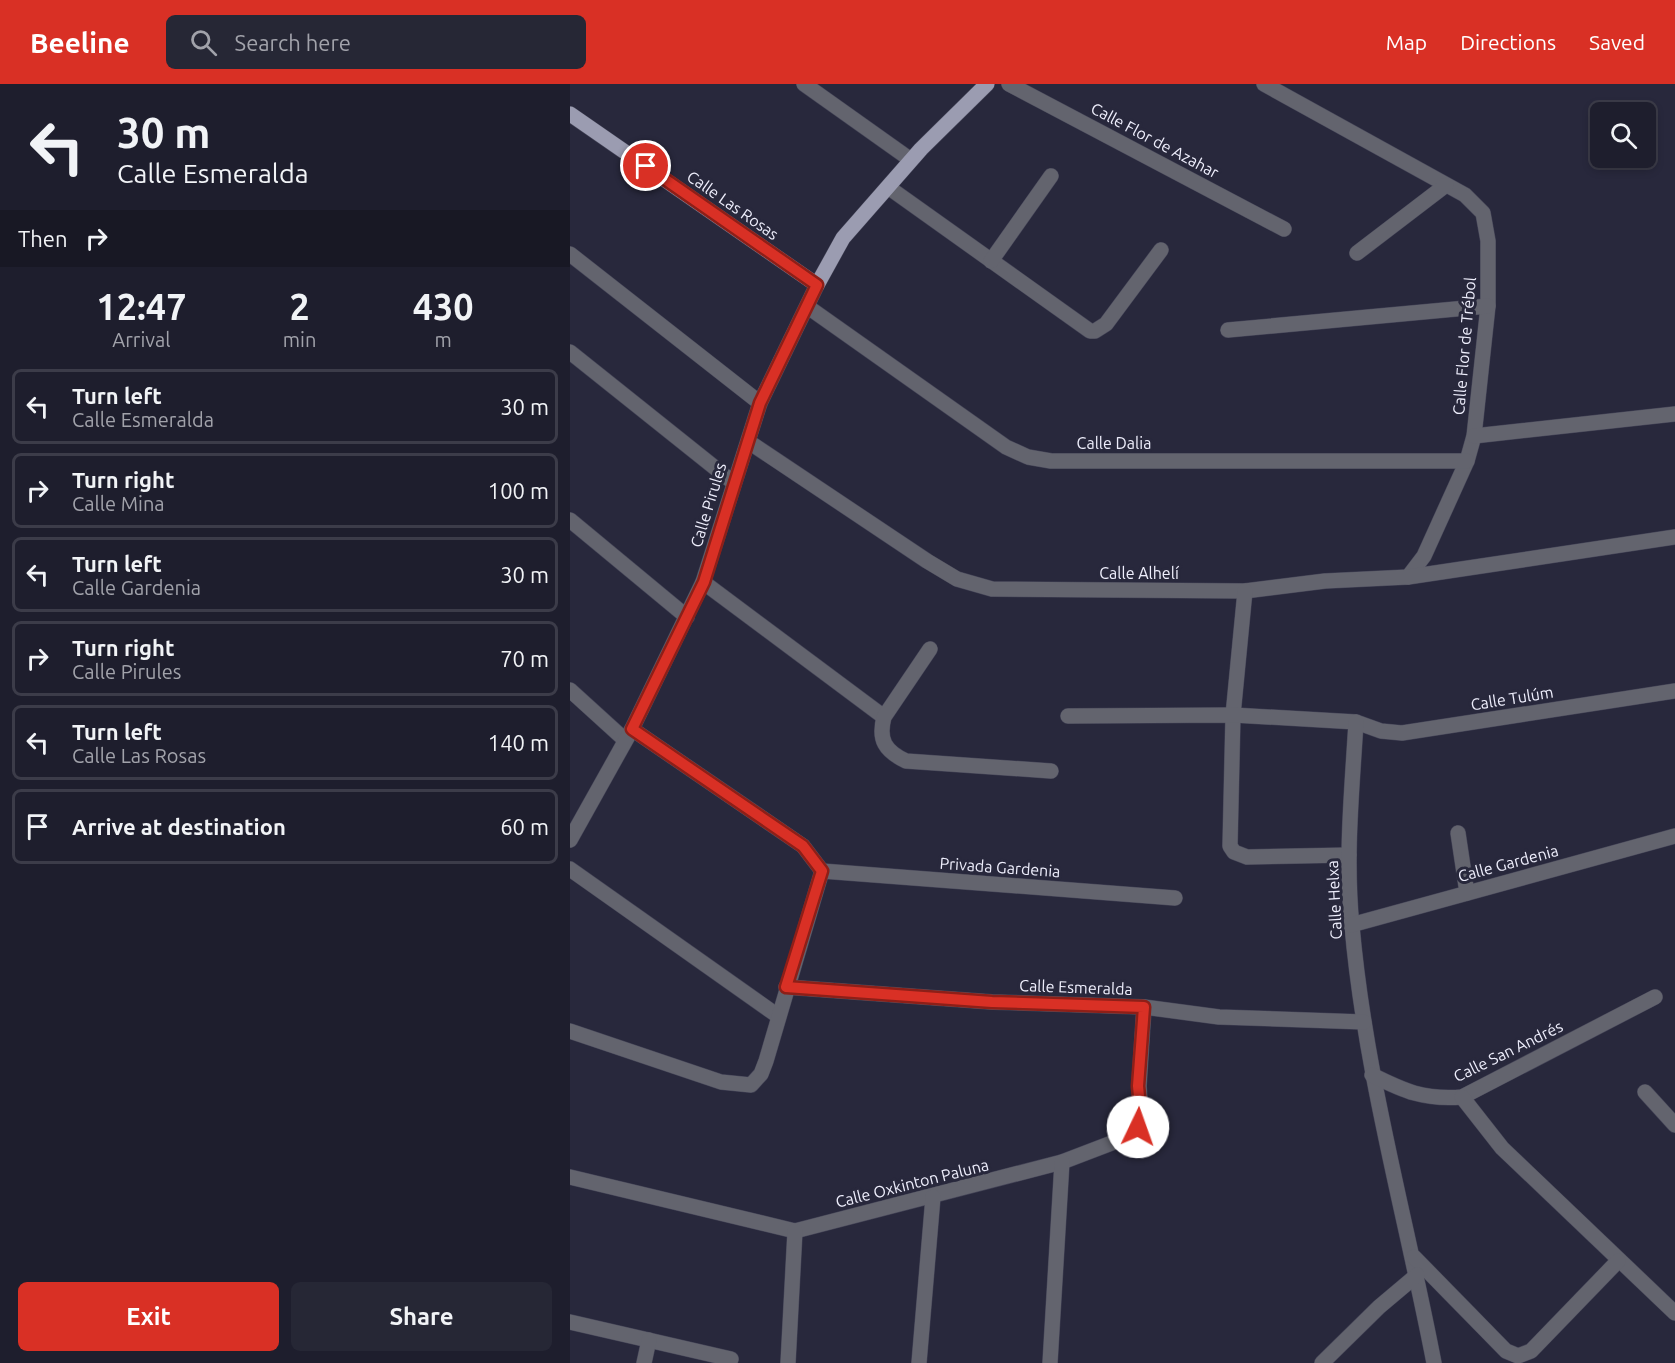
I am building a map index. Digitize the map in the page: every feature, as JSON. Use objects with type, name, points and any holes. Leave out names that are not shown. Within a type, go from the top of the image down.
[{"type":"main road","name":"Calle Pirules","points":[[817,285],[843,238],[911,160],[987,84]]},
{"type":"main road","name":"Calle Las Rosas","points":[[570,114],[817,285]]},
{"type":"street","points":[[804,84],[911,160]]},
{"type":"street","name":"Calle Flor de Azahar","points":[[1009,84],[1284,229]]},
{"type":"street","name":"Calle Flor de Trébol","points":[[1264,84],[1465,195],[1483,213],[1488,241],[1488,306],[1474,435],[1467,461],[1424,556],[1408,577]]},
{"type":"street","points":[[990,261],[1051,176]]},
{"type":"street","points":[[1357,253],[1446,185]]},
{"type":"street","points":[[888,187],[1084,329],[1095,331],[1106,324],[1161,250]]},
{"type":"street","points":[[570,254],[760,403]]},
{"type":"street","name":"Calle Pirules","points":[[570,840],[629,735],[704,582],[760,403],[817,285]]},
{"type":"street","points":[[1228,330],[1488,306]]},
{"type":"street","name":"Calle Dalia","points":[[808,307],[1006,447],[1028,457],[1051,460],[1467,461]]},
{"type":"street","points":[[570,352],[734,483]]},
{"type":"street","points":[[1474,435],[1675,414]]},
{"type":"street","name":"Calle Alhelí","points":[[749,442],[927,561],[973,585],[1022,591],[1245,591],[1325,582],[1408,577],[1675,537]]},
{"type":"street","points":[[570,520],[687,617]]},
{"type":"street","points":[[704,582],[884,717]]},
{"type":"street","points":[[1245,591],[1233,715],[1229,839],[1234,852],[1247,857],[1349,855]]},
{"type":"street","points":[[930,649],[884,717],[882,740],[886,748],[906,761],[1051,771]]},
{"type":"street","points":[[570,690],[629,735],[803,846],[822,871],[761,1074],[751,1085],[721,1082],[570,1031]]},
{"type":"street","name":"Calle Tulúm","points":[[1068,716],[1233,715],[1356,722],[1381,731],[1402,733],[1675,691]]},
{"type":"street","name":"Calle Helxa","points":[[1356,722],[1349,855],[1351,925],[1371,1075],[1418,1275],[1434,1363]]},
{"type":"street","points":[[1458,833],[1467,893]]},
{"type":"street","name":"Calle Gardenia","points":[[1351,925],[1675,836]]},
{"type":"street","points":[[570,869],[778,1016]]},
{"type":"street","name":"Privada Gardenia","points":[[822,871],[1175,898]]},
{"type":"street","name":"Calle Esmeralda","points":[[786,987],[992,1002],[1144,1007],[1219,1017],[1364,1022]]},
{"type":"street","name":"Calle San Andrés","points":[[1371,1075],[1405,1091],[1435,1099],[1462,1096],[1655,997]]},
{"type":"street","name":"Calle Oxkinton Paluna","points":[[570,1177],[795,1231],[1062,1162],[1130,1136],[1138,1127],[1141,1117],[1138,1086],[1144,1007]]},
{"type":"street","points":[[1645,1092],[1675,1125]]},
{"type":"street","points":[[1462,1096],[1502,1148],[1675,1313]]},
{"type":"street","points":[[1050,1363],[1062,1162]]},
{"type":"street","points":[[919,1363],[933,1197]]},
{"type":"street","points":[[788,1363],[795,1231]]},
{"type":"street","points":[[1414,1257],[1506,1351],[1518,1356],[1531,1351],[1618,1261]]},
{"type":"street","points":[[1322,1363],[1379,1307],[1418,1275]]},
{"type":"street","points":[[570,1322],[731,1359]]},
{"type":"street","points":[[644,1363],[649,1340]]},
{"type":"route","points":[[646,166],[817,285],[760,403],[704,582],[632,729],[803,846],[822,871],[786,987],[992,1002],[1144,1007],[1138,1086],[1141,1117],[1138,1127]]}]
